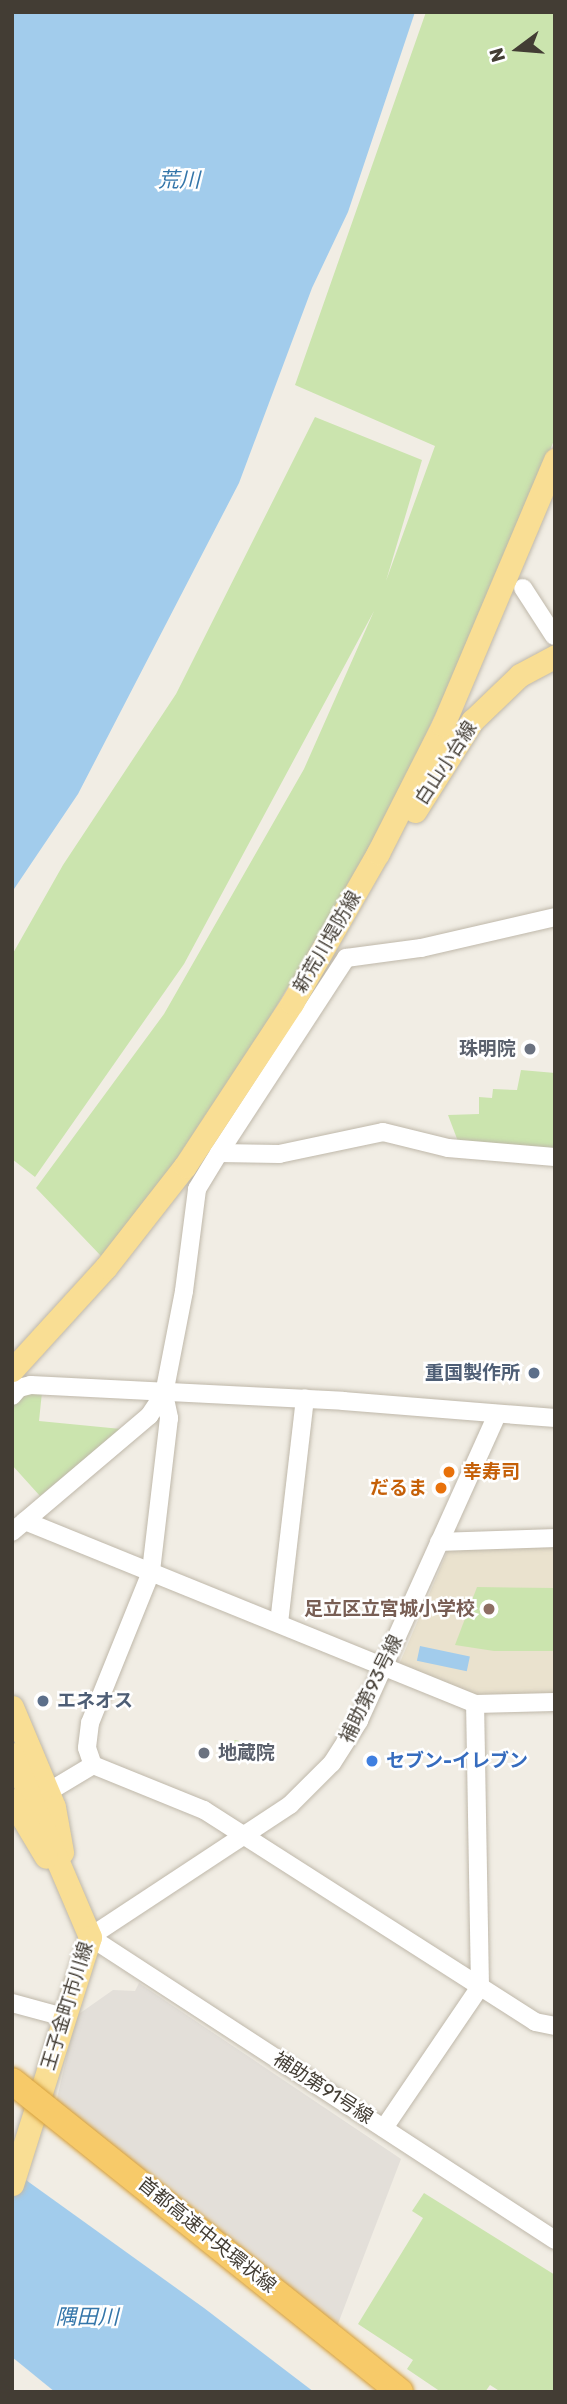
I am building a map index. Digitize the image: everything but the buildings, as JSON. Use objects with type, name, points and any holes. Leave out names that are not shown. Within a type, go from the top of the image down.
[{"type":"highway","name":"首都高速中央環状線","points":[[12,2081],[400,2392]]},
{"type":"highway","name":"首都高速中央環状線","points":[[12,2090],[391,2392]]},
{"type":"main road","name":"新荒川堤防線","points":[[14,1385],[41,1341],[106,1267],[185,1166],[292,1003],[378,853],[470,666],[555,460]]},
{"type":"main road","name":"白山小台線","points":[[378,853],[420,804],[472,721],[507,685],[555,656]]},
{"type":"main road","points":[[12,1707],[48,1792],[62,1835],[63,1873]]},
{"type":"main road","name":"王子金町市川線","points":[[12,1754],[90,1937],[12,2184]]},
{"type":"main road","points":[[14,1809],[37,1848],[63,1873]]},
{"type":"street","points":[[523,588],[549,616],[554,636]]},
{"type":"street","points":[[555,916],[421,948],[346,958],[197,1189],[184,1290],[164,1394],[169,1418],[151,1572],[90,1723],[87,1748],[93,1765],[204,1810],[242,1838],[535,2021],[555,2026]]},
{"type":"street","points":[[219,1153],[279,1154],[383,1132],[448,1147],[555,1157]]},
{"type":"street","points":[[14,1385],[164,1394],[305,1398],[496,1417],[555,1418]]},
{"type":"street","points":[[19,1527],[149,1416],[164,1394]]},
{"type":"street","points":[[279,1623],[305,1398]]},
{"type":"street","name":"補助第93号線","points":[[90,1937],[242,1838],[320,1779],[345,1745],[383,1668],[496,1417]]},
{"type":"street","points":[[19,1527],[151,1572],[475,1704],[555,1702]]},
{"type":"street","points":[[439,1542],[555,1538]]},
{"type":"street","points":[[384,2128],[480,1987],[475,1704]]},
{"type":"street","points":[[48,1792],[93,1765]]},
{"type":"street","name":"補助第91号線","points":[[90,1937],[555,2240]]},
{"type":"street","points":[[12,2003],[64,2017]]},
{"type":"street","points":[[12,2067],[41,2088]]},
{"type":"shaded area","name":"足立区立宮城小学校","points":[[555,1545],[555,1696],[475,1698],[398,1667],[448,1550]]},
{"type":"shaded area","points":[[139,1983],[401,2159],[336,2329],[56,2103],[76,2016],[113,1990],[135,1991]]},
{"type":"green space","points":[[426,12],[555,12],[555,438],[486,605],[388,816],[208,1123],[102,1257],[36,1188],[164,1014],[304,769],[374,611],[184,964],[35,1177],[12,1159],[12,955],[63,865],[176,694],[315,417],[422,460],[386,581],[435,446],[295,385]]},
{"type":"green space","points":[[521,1070],[555,1073],[555,1152],[459,1144],[448,1115],[479,1114],[479,1097],[492,1098],[493,1089],[517,1090]]},
{"type":"green space","points":[[42,1392],[39,1421],[121,1429],[40,1496],[12,1465],[12,1404],[19,1395]]},
{"type":"green space","points":[[477,1587],[555,1588],[555,1651],[494,1651],[455,1645]]},
{"type":"green space","points":[[231,1740],[239,1740],[244,1749],[242,1756],[231,1758],[226,1753],[226,1745]]},
{"type":"green space","points":[[424,2193],[555,2275],[555,2392],[501,2392],[490,2385],[485,2392],[441,2392],[407,2369],[413,2360],[358,2324],[423,2218],[412,2211]]},
{"type":"water","name":"荒川","points":[[12,12],[415,12],[348,212],[312,288],[239,483],[78,794],[12,892]]},
{"type":"water","points":[[420,1646],[470,1657],[467,1671],[417,1661]]},
{"type":"water","name":"隅田川","points":[[12,2170],[204,2308],[314,2392],[55,2392],[12,2357]]},
{"type":"place","name":"珠明院","points":[[530,1049]]},
{"type":"place","name":"重国製作所","points":[[534,1373]]},
{"type":"place","name":"幸寿司","points":[[449,1472]]},
{"type":"place","name":"だるま","points":[[441,1488]]},
{"type":"place","name":"足立区立宮城小学校","points":[[489,1609]]},
{"type":"place","name":"エネオス","points":[[43,1701]]},
{"type":"place","name":"地蔵院","points":[[204,1753]]},
{"type":"place","name":"セブン-イレブン","points":[[372,1761]]}]
